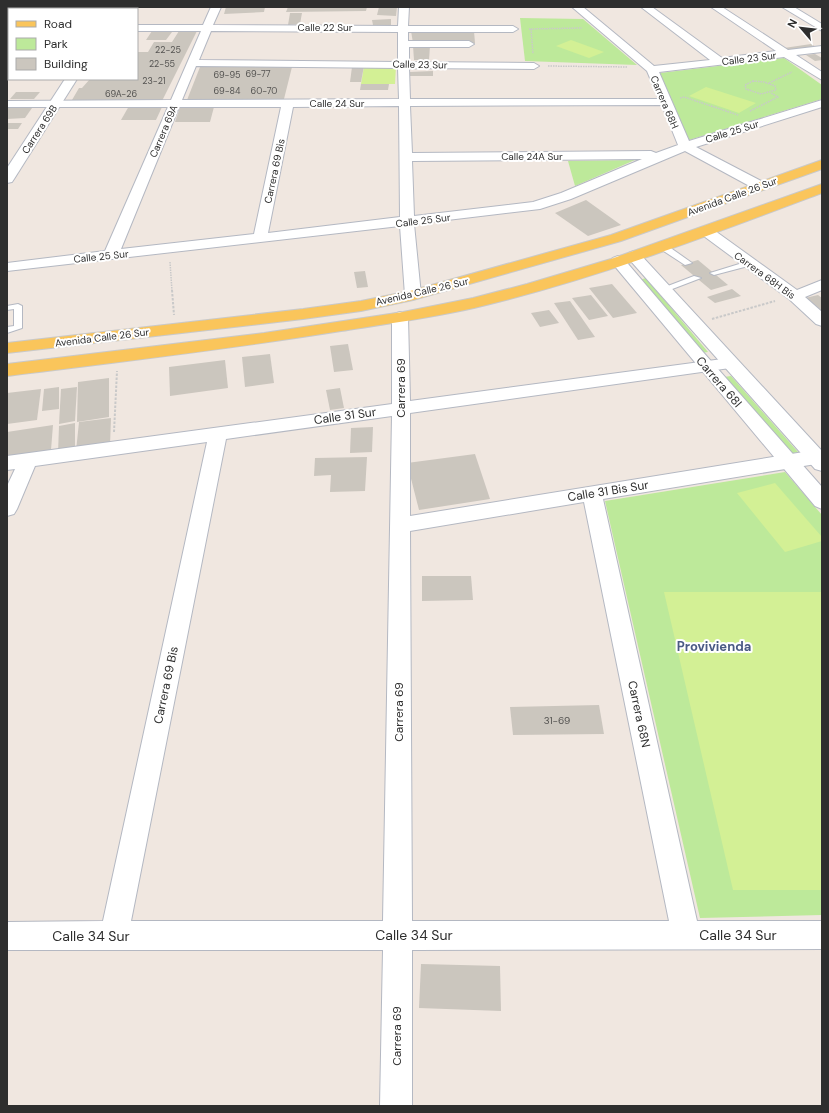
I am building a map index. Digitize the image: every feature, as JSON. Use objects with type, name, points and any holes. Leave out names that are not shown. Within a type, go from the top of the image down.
[{"type":"main road","name":"Avenida Calle 26 Sur","points":[[7,348],[303,314],[361,306],[413,295],[602,242],[822,164]]},
{"type":"main road","name":"Avenida Calle 26 Sur","points":[[7,370],[275,337],[400,317],[490,300],[626,259],[822,188]]},
{"type":"street","name":"Carrera 69A","points":[[112,255],[174,104],[216,7]]},
{"type":"street","name":"Carrera 68H","points":[[577,7],[650,68],[685,146]]},
{"type":"street","points":[[646,7],[720,62]]},
{"type":"street","points":[[716,7],[822,77]]},
{"type":"street","points":[[787,7],[822,28]]},
{"type":"street","points":[[406,12],[403,27],[403,44],[407,222],[413,295]]},
{"type":"street","name":"Calle 22 Sur","points":[[138,28],[403,27],[513,29]]},
{"type":"street","points":[[403,44],[469,44]]},
{"type":"street","name":"Calle 23 Sur","points":[[650,68],[720,62],[822,49]]},
{"type":"street","name":"Calle 23 Sur","points":[[192,63],[534,66]]},
{"type":"street","name":"Carrera 69B","points":[[7,179],[70,80]]},
{"type":"street","name":"Calle 24 Sur","points":[[7,104],[666,102]]},
{"type":"street","name":"Carrera 69 Bis","points":[[260,238],[288,103]]},
{"type":"street","name":"Calle 25 Sur","points":[[7,267],[516,209],[553,201],[659,155],[822,103]]},
{"type":"street","points":[[685,146],[760,186]]},
{"type":"street","name":"Calle 24A Sur","points":[[406,157],[659,155]]},
{"type":"street","name":"Carrera 68H Bis","points":[[706,231],[795,296],[822,321]]},
{"type":"street","name":"Carrera 68I","points":[[626,259],[664,289],[819,460]]},
{"type":"street","name":"Carrera 68I","points":[[626,259],[706,367],[822,501]]},
{"type":"street","points":[[795,296],[822,285]]},
{"type":"street","name":"Carrera 69","points":[[396,1106],[401,409],[400,317]]},
{"type":"street","name":"Calle 31 Sur","points":[[7,463],[730,363]]},
{"type":"street","name":"Carrera 69 Bis","points":[[114,936],[218,434]]},
{"type":"street","points":[[7,509],[28,460]]},
{"type":"street","name":"Calle 31 Bis Sur","points":[[400,525],[787,462],[819,460]]},
{"type":"street","name":"Carrera 68N","points":[[592,494],[686,935]]},
{"type":"street","name":"Calle 34 Sur","points":[[7,936],[822,935]]},
{"type":"lane","points":[[662,246],[688,263]]},
{"type":"lane","points":[[714,273],[749,262]]},
{"type":"lane","points":[[664,289],[697,278]]},
{"type":"lane","points":[[7,308],[18,306],[18,328],[7,330]]},
{"type":"path","points":[[513,29],[602,28]]},
{"type":"path","points":[[531,29],[534,66],[650,68]]},
{"type":"path","points":[[769,83],[805,65]]},
{"type":"path","points":[[746,112],[778,96],[771,93],[756,93],[745,87],[749,82],[769,83],[776,88],[771,93]]},
{"type":"path","points":[[666,102],[684,97],[740,116]]},
{"type":"path","points":[[170,248],[174,319]]},
{"type":"path","points":[[710,319],[795,296]]},
{"type":"path","points":[[113,449],[118,367]]},
{"type":"green space","points":[[520,18],[583,19],[637,65],[525,61]]},
{"type":"green space","points":[[571,40],[604,52],[589,58],[556,46]]},
{"type":"green space","points":[[784,58],[822,85],[822,99],[689,140],[660,73]]},
{"type":"green space","points":[[364,66],[396,66],[395,84],[361,84]]},
{"type":"green space","points":[[706,87],[756,103],[739,113],[689,96]]},
{"type":"green space","points":[[635,160],[575,186],[568,161]]},
{"type":"green space","points":[[646,278],[708,352],[701,353],[639,280]]},
{"type":"green space","points":[[731,376],[798,452],[790,454],[724,377]]},
{"type":"green space","points":[[785,472],[822,515],[822,915],[700,918],[605,501]]},
{"type":"green space","points":[[775,483],[822,537],[822,541],[785,552],[737,493]]},
{"type":"green space","points":[[664,592],[822,592],[822,890],[733,890]]},
{"type":"building","points":[[226,7],[265,7],[264,12],[224,14]]},
{"type":"building","points":[[288,7],[367,7],[366,11],[286,12]]},
{"type":"building","points":[[379,7],[397,7],[396,16],[377,15]]},
{"type":"building","points":[[290,13],[302,13],[300,24],[288,25]]},
{"type":"building","points":[[391,19],[391,25],[373,25],[372,20]]},
{"type":"building","points":[[152,31],[172,32],[166,40],[146,40]]},
{"type":"building","points":[[179,31],[197,31],[162,101],[72,100],[79,88],[82,88],[89,80],[138,80],[138,52],[148,52],[154,42],[172,42]]},
{"type":"building","points":[[411,31],[474,31],[475,43],[413,43]]},
{"type":"building","points":[[811,44],[818,48],[791,52],[784,48]]},
{"type":"building","points":[[413,46],[430,46],[429,60],[414,60]]},
{"type":"building","points":[[815,54],[822,58],[822,60],[815,61],[806,55]]},
{"type":"building","points":[[364,66],[361,82],[350,82],[352,67]]},
{"type":"building","points":[[200,67],[292,67],[284,99],[187,100]]},
{"type":"building","points":[[433,71],[433,76],[410,76],[409,72]]},
{"type":"building","points":[[361,84],[389,84],[388,90],[360,90]]},
{"type":"building","points":[[16,92],[40,92],[34,99],[10,99]]},
{"type":"building","points":[[129,106],[162,107],[156,120],[121,120]]},
{"type":"building","points":[[180,107],[214,107],[210,122],[175,122]]},
{"type":"building","points":[[7,108],[32,108],[25,118],[7,119]]},
{"type":"building","points":[[7,123],[22,123],[18,129],[7,129]]},
{"type":"building","points":[[586,200],[621,225],[588,236],[555,213]]},
{"type":"building","points":[[698,260],[728,285],[711,290],[681,265]]},
{"type":"building","points":[[365,271],[368,287],[357,288],[354,272]]},
{"type":"building","points":[[612,284],[637,313],[613,318],[589,288]]},
{"type":"building","points":[[732,289],[741,296],[715,303],[707,297]]},
{"type":"building","points":[[591,295],[608,316],[589,320],[572,298]]},
{"type":"building","points":[[818,295],[822,298],[822,312],[805,298]]},
{"type":"building","points":[[570,301],[595,337],[578,340],[554,303]]},
{"type":"building","points":[[549,310],[559,323],[540,327],[531,313]]},
{"type":"building","points":[[348,344],[353,370],[334,372],[330,346]]},
{"type":"building","points":[[270,354],[274,383],[245,387],[242,357]]},
{"type":"building","points":[[225,360],[228,388],[170,396],[169,367]]},
{"type":"building","points":[[109,378],[109,417],[77,422],[78,382]]},
{"type":"building","points":[[59,387],[59,409],[42,411],[44,389]]},
{"type":"building","points":[[77,387],[75,421],[59,424],[61,389]]},
{"type":"building","points":[[340,388],[344,408],[330,410],[326,390]]},
{"type":"building","points":[[41,389],[37,420],[7,424],[7,393]]},
{"type":"building","points":[[111,418],[110,446],[76,451],[79,422]]},
{"type":"building","points":[[75,423],[75,450],[58,453],[59,426]]},
{"type":"building","points":[[53,425],[51,450],[7,456],[7,432]]},
{"type":"building","points":[[373,427],[372,452],[350,453],[351,428]]},
{"type":"building","points":[[475,454],[490,499],[419,510],[407,463]]},
{"type":"building","points":[[367,457],[365,491],[330,492],[331,475],[314,476],[315,458]]},
{"type":"building","points":[[422,576],[471,576],[473,600],[422,601]]},
{"type":"building","points":[[599,705],[604,734],[513,735],[510,707]]},
{"type":"building","points":[[421,964],[500,966],[501,1011],[419,1008]]},
{"type":"district","name":"Provivienda","points":[[714,646]]}]
